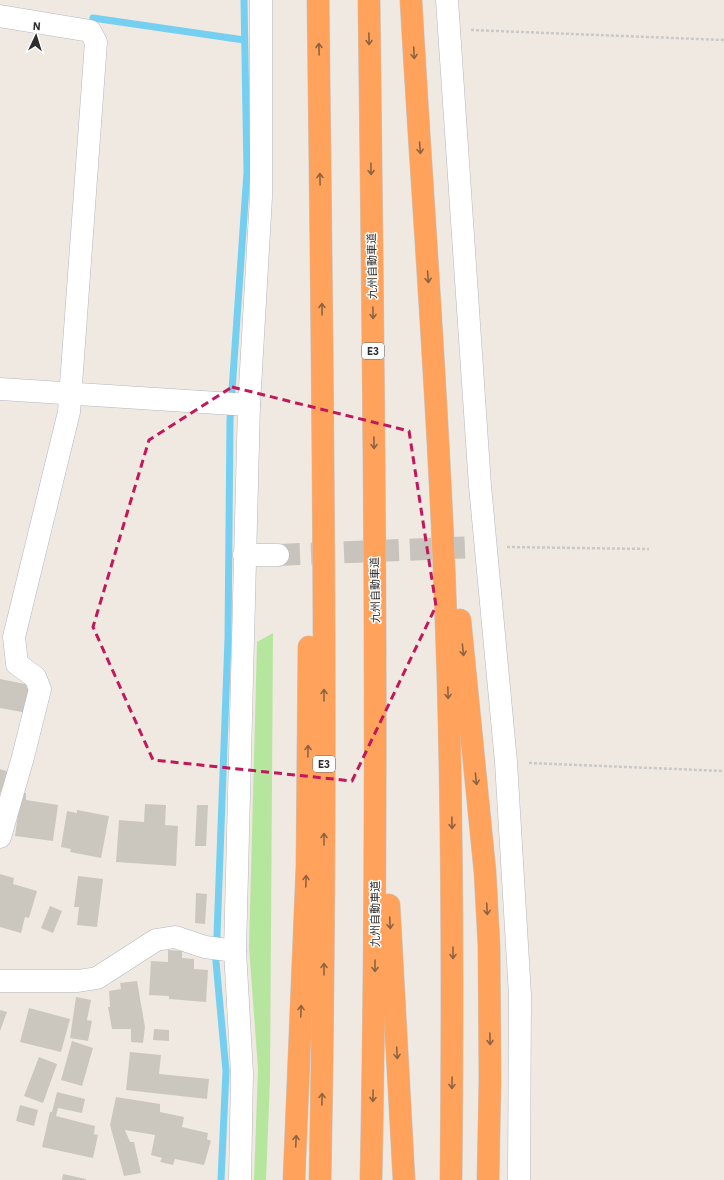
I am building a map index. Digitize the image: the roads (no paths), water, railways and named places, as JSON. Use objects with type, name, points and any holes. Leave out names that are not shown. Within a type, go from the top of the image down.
[{"type":"highway","name":"E3","points":[[318,0],[322,348],[324,758],[324,1009],[320,1180]]},
{"type":"highway","name":"九州自動車道","points":[[369,0],[376,703],[374,1013],[371,1180]]},
{"type":"highway","points":[[411,0],[433,347],[445,591],[450,760],[453,978],[451,1180]]},
{"type":"highway","points":[[433,347],[485,872],[489,946],[490,1071],[488,1180]]},
{"type":"highway","points":[[294,1180],[307,866],[310,519],[322,348]]},
{"type":"highway","points":[[376,703],[404,1180]]},
{"type":"street","points":[[240,1180],[242,1074],[235,951],[249,405],[261,197],[261,0]]},
{"type":"street","points":[[446,0],[480,486],[481,546],[506,762],[520,995],[519,1180]]},
{"type":"street","points":[[0,16],[90,31],[96,42],[69,392],[69,412],[14,637],[17,664],[35,677],[40,689],[23,757],[0,837]]},
{"type":"street","points":[[0,389],[69,392],[249,405]]},
{"type":"street","points":[[244,555],[278,555]]},
{"type":"street","points":[[0,981],[78,981],[97,978],[156,940],[175,937],[205,947],[235,951]]},
{"type":"waterway","points":[[221,1180],[226,1071],[216,962],[228,639],[230,420],[247,172],[244,0]]},
{"type":"waterway","points":[[93,18],[244,40]]},
{"type":"tunnel","points":[[278,555],[475,547]]}]
